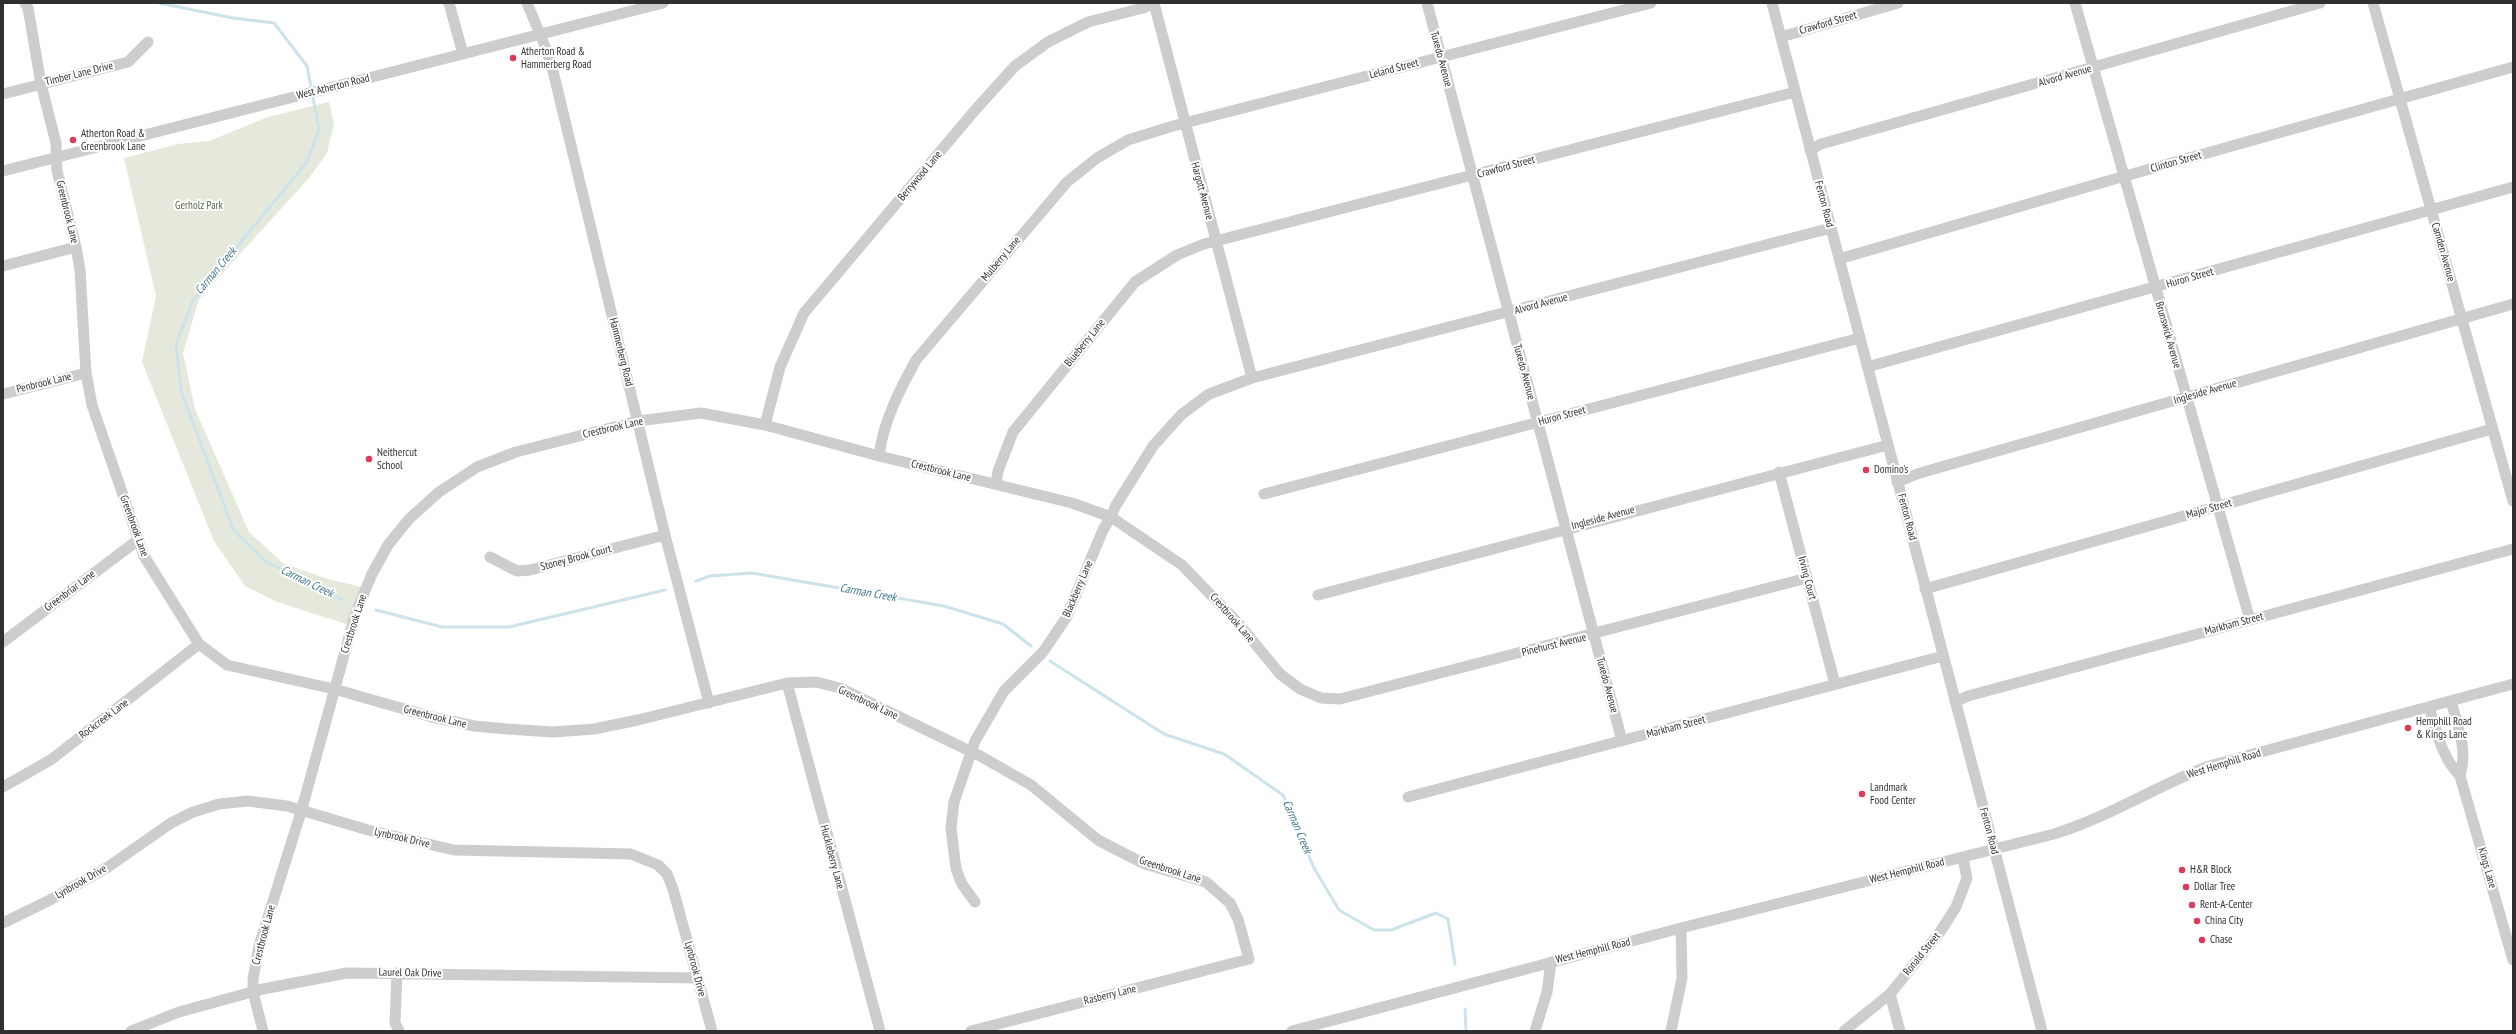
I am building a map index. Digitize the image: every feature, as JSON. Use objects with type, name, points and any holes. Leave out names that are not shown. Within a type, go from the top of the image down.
[{"type":"street","name":"Greenbrook Lane","points":[[25,3],[28,8],[41,84],[56,143],[57,171],[76,247],[80,270],[86,373],[92,406],[144,556],[199,644],[227,665],[334,689],[432,717],[474,726],[552,732],[594,729],[709,703],[787,683],[816,682],[840,688],[972,753],[1031,785],[1098,840],[1145,864],[1206,882],[1230,903],[1238,919],[1249,959]]},
{"type":"street","points":[[449,3],[463,54]]},
{"type":"street","name":"Hammerberg Road","points":[[527,3],[553,71],[665,535],[709,703]]},
{"type":"street","name":"West Atherton Road","points":[[3,171],[663,3]]},
{"type":"street","name":"Hargott Avenue","points":[[1153,3],[1252,378]]},
{"type":"street","name":"Berrywood Lane","points":[[766,425],[780,367],[804,314],[976,109],[1016,66],[1048,42],[1088,22],[1143,8],[1153,3]]},
{"type":"street","name":"Tuxedo Avenue","points":[[1426,3],[1622,741]]},
{"type":"street","name":"Leland Street","points":[[1185,124],[1651,3]]},
{"type":"street","name":"Fenton Road","points":[[1772,3],[2042,1031]]},
{"type":"street","name":"Crawford Street","points":[[1781,37],[1898,3]]},
{"type":"street","name":"Brunswick Avenue","points":[[2075,3],[2250,620]]},
{"type":"street","name":"Alvord Avenue","points":[[1810,150],[1821,144],[2320,3]]},
{"type":"street","name":"Camden Avenue","points":[[2373,3],[2513,501]]},
{"type":"street","name":"Timber Lane Drive","points":[[3,94],[128,62],[148,42]]},
{"type":"street","name":"Clinton Street","points":[[1839,259],[2124,176],[2513,67]]},
{"type":"street","name":"Crawford Street","points":[[1216,242],[1795,92]]},
{"type":"street","name":"Mulberry Lane","points":[[879,456],[881,441],[899,391],[916,360],[1067,182],[1097,158],[1128,140],[1185,124]]},
{"type":"street","name":"Huron Street","points":[[1867,367],[2155,288],[2513,187]]},
{"type":"street","name":"Alvord Avenue","points":[[1252,378],[1831,228]]},
{"type":"street","name":"Blueberry Lane","points":[[996,484],[998,471],[1013,432],[1135,282],[1177,255],[1204,244],[1216,242]]},
{"type":"street","points":[[3,266],[76,247]]},
{"type":"street","name":"Ingleside Avenue","points":[[1897,482],[1927,471],[2513,304]]},
{"type":"street","name":"Huron Street","points":[[1264,494],[1860,338]]},
{"type":"street","name":"Penbrook Lane","points":[[3,394],[86,373]]},
{"type":"street","name":"Blackberry Lane","points":[[975,902],[962,884],[956,869],[951,828],[954,802],[966,762],[972,753],[976,740],[1004,691],[1042,652],[1066,618],[1103,530],[1112,517],[1116,505],[1153,446],[1182,415],[1209,394],[1252,378]]},
{"type":"street","name":"Crestbrook Lane","points":[[263,1031],[253,992],[253,979],[259,946],[301,812],[355,614],[372,574],[392,539],[409,519],[439,492],[477,467],[516,452],[638,421],[700,413],[766,425],[879,456],[1072,503],[1112,517],[1182,565],[1238,623],[1280,674],[1300,689]]},
{"type":"street","name":"Major Street","points":[[1925,589],[2492,429]]},
{"type":"street","name":"Ingleside Avenue","points":[[1318,594],[1779,472],[1888,445]]},
{"type":"street","name":"Irving Court","points":[[1779,472],[1835,684]]},
{"type":"street","name":"Stoney Brook Court","points":[[490,557],[517,571],[530,570],[665,535]]},
{"type":"street","name":"Greenbriar Lane","points":[[3,642],[138,540]]},
{"type":"street","name":"Markham Street","points":[[1955,702],[1968,696],[2513,549]]},
{"type":"street","name":"Pinehurst Avenue","points":[[1300,689],[1321,698],[1340,700],[1807,578]]},
{"type":"street","name":"Rockcreek Lane","points":[[3,787],[52,759],[199,644]]},
{"type":"street","name":"Markham Street","points":[[1408,797],[1943,656]]},
{"type":"street","name":"Huckleberry Lane","points":[[787,683],[880,1031]]},
{"type":"street","name":"West Hemphill Road","points":[[1292,1031],[1681,928],[1994,850],[2093,821],[2168,783],[2209,766],[2513,684]]},
{"type":"street","name":"Kings Lane","points":[[2451,701],[2464,747],[2464,762],[2460,776]]},
{"type":"street","name":"Kings Lane","points":[[2430,707],[2442,753],[2449,765],[2460,776],[2513,960]]},
{"type":"street","name":"Lynbrook Drive","points":[[3,923],[48,901],[108,867],[171,823],[193,812],[219,804],[248,801],[286,806],[301,812],[454,850],[631,854],[658,865],[667,874],[712,1031]]},
{"type":"street","name":"Ronald Street","points":[[1844,1031],[1890,994],[1940,932],[1956,907],[1967,878],[1963,858]]},
{"type":"street","points":[[1671,1031],[1682,978],[1681,928]]},
{"type":"street","name":"Rasberry Lane","points":[[971,1031],[1249,959]]},
{"type":"street","points":[[1535,1031],[1547,992],[1550,962]]},
{"type":"street","name":"Laurel Oak Drive","points":[[131,1031],[179,1012],[253,992],[347,973],[698,978]]},
{"type":"street","points":[[397,973],[395,1023],[399,1031]]},
{"type":"street","points":[[1890,994],[1900,1031]]},
{"type":"green space","name":"Gerholz Park","points":[[329,102],[334,124],[327,153],[309,178],[199,299],[183,353],[195,409],[249,532],[284,564],[328,579],[361,587],[349,625],[277,602],[245,586],[214,541],[142,362],[156,296],[124,158],[178,144],[209,141],[268,117]]},
{"type":"waterway","name":"Carman Creek","points":[[159,3],[233,18],[274,23],[307,66],[319,129],[307,162],[193,300],[176,344],[181,391],[234,531],[265,561],[343,600]]},
{"type":"waterway","name":"Carman Creek","points":[[696,581],[710,576],[752,573],[944,606],[1003,624],[1031,646]]},
{"type":"waterway","name":"Carman Creek","points":[[376,610],[442,627],[509,627],[665,590]]},
{"type":"waterway","name":"Carman Creek","points":[[1050,661],[1164,734],[1224,754],[1283,795],[1314,868],[1339,910],[1374,930],[1391,930],[1436,913],[1448,919],[1455,964]]},
{"type":"waterway","name":"Carman Creek","points":[[1465,1009],[1466,1031]]},
{"type":"place","name":"Atherton Road & Hammerberg Road","points":[[513,58]]},
{"type":"place","name":"Atherton Road & Greenbrook Lane","points":[[73,140]]},
{"type":"place","name":"Neithercut School","points":[[369,459]]},
{"type":"place","name":"Domino's","points":[[1866,470]]},
{"type":"place","name":"Hemphill Road & Kings Lane","points":[[2408,728]]},
{"type":"place","name":"Landmark Food Center","points":[[1862,794]]},
{"type":"place","name":"H&R Block","points":[[2182,870]]},
{"type":"place","name":"Dollar Tree","points":[[2186,887]]},
{"type":"place","name":"Rent-A-Center","points":[[2192,905]]},
{"type":"place","name":"China City","points":[[2197,921]]},
{"type":"place","name":"Chase","points":[[2202,940]]}]
